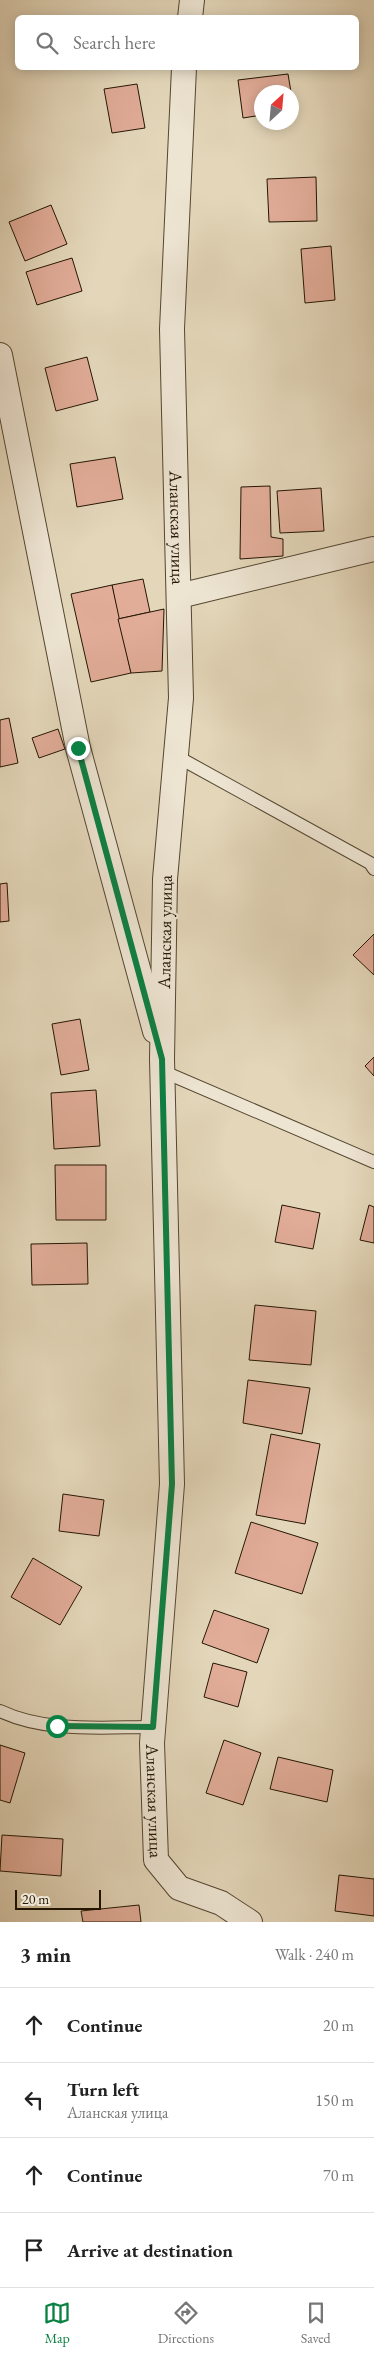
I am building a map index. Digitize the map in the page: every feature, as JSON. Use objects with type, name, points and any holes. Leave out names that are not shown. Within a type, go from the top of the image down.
[{"type":"street","points":[[190,15],[192,0]]},
{"type":"street","name":"Аланская улица","points":[[184,70],[172,329],[181,698],[165,879],[162,1065],[172,1484],[153,1727],[156,1860],[179,1888],[221,1903],[250,1922]]},
{"type":"street","points":[[0,356],[78,748],[162,1065]]},
{"type":"street","points":[[178,596],[374,549]]},
{"type":"lane","points":[[176,756],[370,864],[374,869]]},
{"type":"lane","points":[[162,1065],[374,1162]]},
{"type":"lane","points":[[0,1711],[18,1719],[57,1726],[153,1727]]},
{"type":"building","points":[[288,74],[290,85],[254,85],[254,116],[243,118],[238,80]]},
{"type":"building","points":[[137,84],[145,128],[112,133],[104,89]]},
{"type":"building","points":[[316,177],[317,221],[269,222],[267,179]]},
{"type":"building","points":[[51,205],[67,244],[25,261],[9,222]]},
{"type":"building","points":[[331,246],[335,300],[305,303],[301,249]]},
{"type":"building","points":[[72,258],[82,291],[37,305],[26,272]]},
{"type":"building","points":[[87,357],[98,400],[56,411],[45,368]]},
{"type":"building","points":[[115,457],[123,499],[77,507],[70,464]]},
{"type":"building","points":[[270,486],[271,537],[283,539],[283,556],[240,559],[241,487]]},
{"type":"building","points":[[321,488],[324,531],[280,533],[277,491]]},
{"type":"building","points":[[143,579],[150,612],[118,619],[112,585]]},
{"type":"building","points":[[112,585],[131,673],[91,682],[71,594]]},
{"type":"building","points":[[164,609],[162,671],[131,673],[118,619]]},
{"type":"building","points":[[9,718],[18,763],[0,767],[0,720]]},
{"type":"building","points":[[58,729],[65,749],[39,758],[32,738]]},
{"type":"building","points":[[7,883],[9,921],[0,922],[0,884]]},
{"type":"building","points":[[374,934],[374,975],[353,955]]},
{"type":"building","points":[[80,1019],[89,1070],[61,1075],[52,1024]]},
{"type":"building","points":[[374,1057],[374,1076],[365,1066]]},
{"type":"building","points":[[96,1090],[100,1146],[54,1149],[51,1093]]},
{"type":"building","points":[[55,1165],[106,1165],[106,1220],[56,1220]]},
{"type":"building","points":[[282,1205],[320,1213],[313,1249],[275,1242]]},
{"type":"building","points":[[369,1205],[374,1207],[374,1243],[360,1240]]},
{"type":"building","points":[[87,1243],[88,1284],[32,1285],[31,1244]]},
{"type":"building","points":[[255,1305],[316,1311],[311,1365],[249,1360]]},
{"type":"building","points":[[248,1380],[310,1388],[302,1434],[243,1423]]},
{"type":"building","points":[[271,1434],[320,1444],[305,1524],[256,1515]]},
{"type":"building","points":[[63,1494],[104,1500],[99,1536],[59,1531]]},
{"type":"building","points":[[251,1522],[318,1543],[302,1594],[235,1573]]},
{"type":"building","points":[[33,1558],[82,1587],[60,1625],[11,1597]]},
{"type":"building","points":[[214,1610],[269,1629],[257,1663],[202,1643]]},
{"type":"building","points":[[213,1663],[247,1672],[238,1707],[204,1697]]},
{"type":"building","points":[[224,1740],[261,1753],[243,1805],[206,1793]]},
{"type":"building","points":[[0,1745],[25,1753],[10,1803],[0,1800]]},
{"type":"building","points":[[278,1757],[333,1770],[327,1802],[270,1789]]},
{"type":"building","points":[[2,1835],[63,1839],[61,1876],[0,1871]]},
{"type":"building","points":[[339,1875],[374,1879],[374,1916],[335,1911]]},
{"type":"building","points":[[139,1905],[141,1922],[83,1922],[81,1911]]},
{"type":"route","points":[[57,1726],[153,1727],[172,1484],[162,1059],[78,748]]}]
